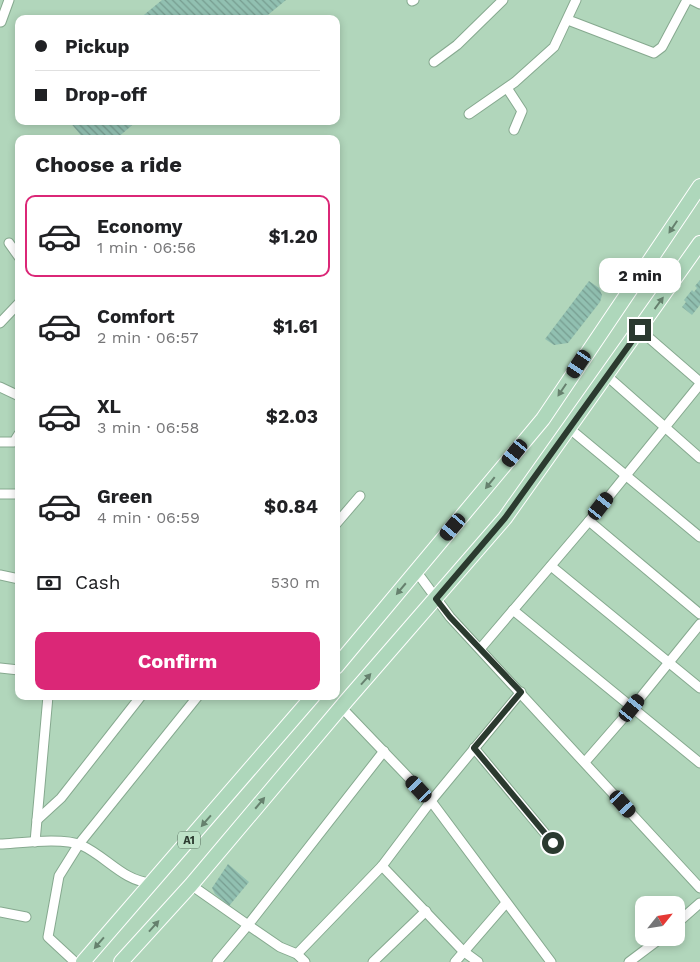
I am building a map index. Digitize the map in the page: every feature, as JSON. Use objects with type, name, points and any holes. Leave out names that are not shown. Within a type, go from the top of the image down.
[{"type":"main road","points":[[340,662],[543,419],[700,186]]},
{"type":"main road","name":"A1","points":[[121,962],[191,885],[341,707],[505,518],[699,245]]},
{"type":"main road","name":"A1","points":[[83,962],[310,700]]},
{"type":"street","points":[[2,22],[9,0]]},
{"type":"street","points":[[434,62],[457,45],[503,0]]},
{"type":"street","points":[[469,114],[507,88],[554,47],[576,0]]},
{"type":"street","points":[[568,20],[654,53],[662,47],[687,0]]},
{"type":"street","points":[[692,0],[700,4]]},
{"type":"street","points":[[507,88],[521,106],[522,111],[514,130]]},
{"type":"street","points":[[9,243],[15,251]]},
{"type":"street","points":[[0,323],[15,307]]},
{"type":"street","points":[[480,649],[589,522],[700,383],[640,330]]},
{"type":"street","points":[[606,376],[664,429],[700,458]]},
{"type":"street","points":[[0,387],[15,394]]},
{"type":"street","points":[[570,429],[624,476],[700,537]]},
{"type":"street","points":[[0,442],[15,440]]},
{"type":"street","points":[[0,494],[15,494]]},
{"type":"street","points":[[340,519],[360,496]]},
{"type":"street","points":[[589,522],[700,614]]},
{"type":"street","points":[[551,566],[700,688]]},
{"type":"street","points":[[416,571],[436,599],[480,649],[700,888]]},
{"type":"street","points":[[0,574],[15,578]]},
{"type":"street","points":[[514,610],[700,763]]},
{"type":"street","points":[[585,762],[632,708],[700,624]]},
{"type":"street","points":[[0,668],[15,670]]},
{"type":"street","points":[[298,954],[382,866],[430,802],[521,692]]},
{"type":"street","points":[[35,842],[48,700]]},
{"type":"street","points":[[37,820],[61,798],[138,700]]},
{"type":"street","points":[[75,962],[48,937],[59,876],[79,844],[193,700]]},
{"type":"street","points":[[341,707],[430,802],[551,962]]},
{"type":"street","points":[[474,748],[553,843]]},
{"type":"street","points":[[217,962],[384,751]]},
{"type":"street","points":[[0,844],[35,842],[79,844],[129,878],[151,884]]},
{"type":"street","points":[[382,866],[463,951],[478,962]]},
{"type":"street","points":[[191,885],[280,947],[298,954],[305,962]]},
{"type":"street","points":[[455,962],[506,903]]},
{"type":"street","points":[[685,916],[700,904]]},
{"type":"street","points":[[0,912],[26,917]]},
{"type":"street","points":[[373,962],[426,912]]},
{"type":"street","points":[[629,962],[650,946]]},
{"type":"building","points":[[162,0],[286,0],[268,15],[144,15]]},
{"type":"building","points":[[72,125],[132,125],[121,135],[81,135]]},
{"type":"building","points":[[700,280],[700,305],[692,315],[682,307],[686,302],[684,300],[692,290],[694,292],[697,288],[695,286]]},
{"type":"building","points":[[589,281],[599,288],[602,295],[600,302],[568,343],[554,345],[545,339]]},
{"type":"building","points":[[228,864],[249,882],[229,906],[215,894],[212,888]]},
{"type":"route","points":[[553,843],[474,748],[521,692],[450,617],[436,599],[505,518],[640,330]]}]
